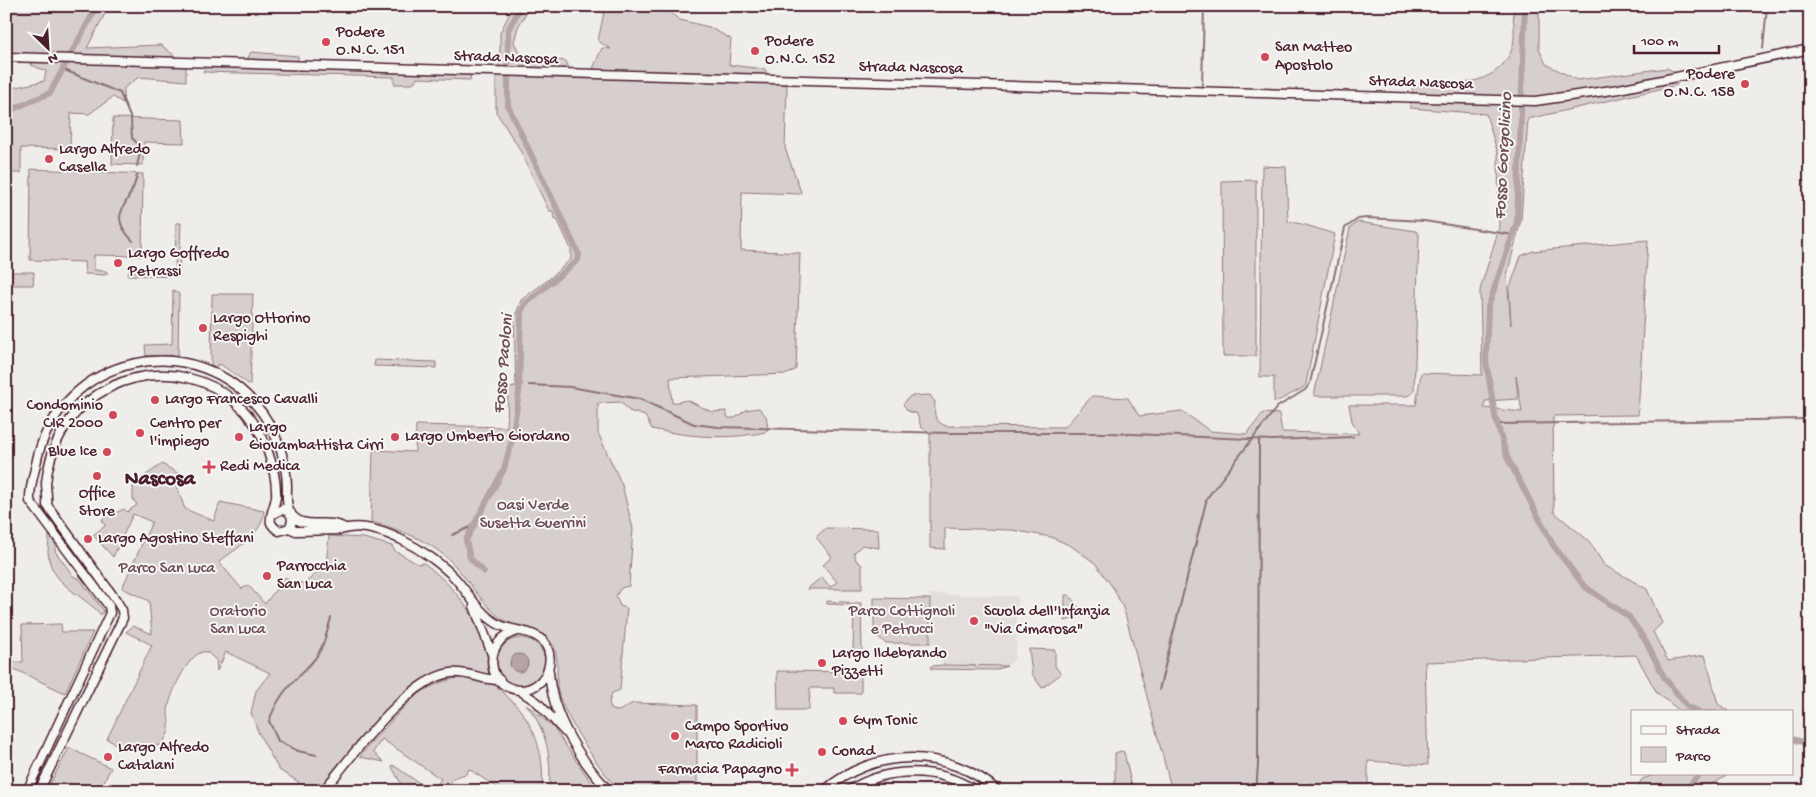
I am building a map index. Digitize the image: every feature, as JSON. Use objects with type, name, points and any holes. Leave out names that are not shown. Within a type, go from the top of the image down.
[{"type":"street","name":"Strada Nascosa","points":[[6,57],[1521,100],[1557,99],[1596,93],[1810,49]]},
{"type":"street","points":[[38,791],[122,621],[122,610],[49,510],[47,502],[50,462],[63,430],[82,406],[106,388],[130,378],[160,374],[185,376],[223,392],[253,422],[261,435],[272,464],[276,494],[272,524],[276,529],[283,531],[289,528],[292,522],[284,459],[274,434],[263,414],[252,401],[232,382],[208,369],[162,360],[135,363],[105,372],[84,384],[67,400],[49,426],[38,452],[30,497],[32,504],[110,609],[122,610]]},
{"type":"street","points":[[84,384],[93,397]]},
{"type":"street","points":[[253,422],[263,414]]},
{"type":"street","points":[[31,492],[38,488],[47,491]]},
{"type":"street","points":[[32,504],[41,506],[47,502]]},
{"type":"street","points":[[273,514],[282,509],[290,512],[300,522],[339,524],[345,528]]},
{"type":"street","points":[[289,528],[296,530],[340,530],[345,528],[376,531],[406,542],[447,570],[473,602],[498,624],[536,636],[544,642],[548,650],[550,691],[578,749],[589,767],[609,791]]},
{"type":"street","points":[[473,602],[492,654],[492,663],[500,680],[508,687],[519,690],[545,709],[578,749]]},
{"type":"street","points":[[27,791],[82,675],[110,609]]},
{"type":"street","points":[[492,654],[502,638],[518,631]]},
{"type":"street","points":[[519,690],[537,684],[549,669]]},
{"type":"street","points":[[323,791],[391,711],[419,685],[432,678],[453,673],[469,673],[492,681],[500,680]]},
{"type":"street","points":[[82,675],[93,680]]},
{"type":"street","points":[[896,759],[897,773]]},
{"type":"street","points":[[824,791],[856,770],[896,759],[930,759],[954,764],[975,774],[998,791]]},
{"type":"street","points":[[37,770],[47,775]]},
{"type":"street","points":[[848,791],[869,780],[897,773],[921,772],[940,775],[976,791]]},
{"type":"shaded area","name":"Scuola dell'Infanzia \"Via Cimarosa\"","points":[[930,594],[1018,596],[1014,660],[1007,666],[942,665],[941,644],[930,643]]},
{"type":"shaded area","points":[[515,654],[523,654],[528,659],[526,670],[515,672],[510,667],[510,659]]},
{"type":"green space","points":[[6,6],[109,6],[87,48],[161,45],[186,65],[186,81],[139,77],[124,88],[123,103],[113,97],[89,114],[71,113],[70,149],[21,148],[21,173],[6,173],[6,87],[7,89],[44,81],[46,71],[31,65],[35,54],[6,53]]},
{"type":"green space","name":"Oasi Verde Susetta Guerrini","points":[[513,6],[530,6],[518,27],[514,42],[521,57],[566,61],[573,78],[589,78],[602,48],[611,49],[598,41],[604,12],[609,8],[627,7],[670,13],[680,20],[709,27],[731,39],[729,65],[765,69],[771,83],[785,84],[787,86],[785,148],[801,192],[800,194],[742,192],[741,250],[800,253],[796,369],[788,374],[670,378],[672,403],[687,400],[712,412],[726,411],[728,418],[735,418],[746,410],[759,408],[766,416],[768,428],[766,432],[723,437],[666,432],[652,429],[645,416],[629,411],[621,402],[598,403],[598,433],[622,485],[633,529],[629,586],[621,588],[616,596],[620,606],[627,608],[620,690],[612,693],[609,703],[612,710],[619,711],[633,703],[697,705],[697,791],[620,791],[584,744],[568,715],[558,692],[556,652],[549,640],[537,631],[502,619],[483,601],[457,568],[428,544],[406,533],[371,522],[373,450],[415,452],[416,425],[507,427],[508,389],[516,386],[514,320],[521,300],[549,279],[571,259],[571,249],[557,219],[554,219],[553,211],[549,211],[519,148],[496,112],[496,75],[500,61],[500,33]]},
{"type":"green space","points":[[1513,6],[1539,6],[1539,49],[1546,64],[1577,80],[1667,68],[1676,73],[1677,85],[1528,119],[1521,220],[1507,275],[1511,325],[1509,290],[1521,256],[1533,251],[1648,240],[1638,415],[1553,416],[1554,512],[1589,541],[1604,565],[1647,589],[1662,623],[1653,632],[1668,661],[1705,655],[1718,704],[1727,710],[1679,710],[1657,693],[1636,655],[1425,662],[1428,765],[1368,761],[1368,791],[1327,791],[1312,783],[1291,791],[1172,791],[1124,610],[1114,589],[1095,563],[1071,546],[1051,537],[1012,530],[945,528],[945,549],[930,548],[930,433],[921,427],[917,414],[908,411],[903,404],[910,396],[930,395],[935,402],[937,420],[946,426],[1065,427],[1092,396],[1128,398],[1139,416],[1182,411],[1210,431],[1247,434],[1263,413],[1279,414],[1282,432],[1359,434],[1352,421],[1349,405],[1416,405],[1421,373],[1482,375],[1480,290],[1499,228],[1498,154],[1486,114],[1410,108],[1413,85],[1470,82],[1495,72],[1505,62],[1512,49],[1514,34]],"holes":[[[1516,376],[1522,412],[1484,408],[1485,401],[1518,399]]]},
{"type":"green space","points":[[251,52],[298,56],[298,67],[471,73],[470,80],[417,78],[413,84],[394,84],[394,77],[203,72],[206,66],[243,67]]},
{"type":"green space","points":[[113,118],[183,120],[184,143],[144,142],[143,165],[112,164]]},
{"type":"green space","points":[[1262,166],[1286,167],[1288,222],[1306,225],[1335,234],[1306,384],[1303,388],[1274,403],[1274,377],[1260,377]]},
{"type":"green space","points":[[31,169],[143,174],[142,256],[94,255],[94,270],[106,271],[108,274],[105,275],[85,274],[84,262],[30,260]]},
{"type":"green space","points":[[1256,180],[1256,356],[1223,356],[1222,181]]},
{"type":"green space","points":[[1358,222],[1416,231],[1419,235],[1414,392],[1407,396],[1314,396],[1350,228]]},
{"type":"green space","points":[[176,223],[181,223],[179,277],[128,275],[129,271],[142,272],[142,275],[175,275]]},
{"type":"green space","points":[[13,272],[34,272],[33,285],[6,285],[6,279]]},
{"type":"green space","points":[[173,290],[179,294],[178,355],[146,356],[145,345],[172,344]]},
{"type":"green space","points":[[212,294],[253,294],[250,385],[220,364],[215,367],[211,365]]},
{"type":"green space","points":[[375,360],[436,362],[436,368],[374,366]]},
{"type":"green space","points":[[162,464],[179,474],[176,485],[185,509],[214,521],[220,502],[264,511],[259,527],[254,534],[219,562],[242,589],[248,585],[265,604],[285,577],[292,582],[305,583],[326,565],[329,536],[364,538],[392,546],[395,551],[418,564],[424,563],[444,580],[461,600],[482,634],[486,647],[489,674],[468,669],[446,670],[423,680],[407,691],[374,724],[319,791],[293,791],[299,782],[279,770],[259,734],[251,713],[256,691],[270,673],[226,652],[217,671],[216,660],[207,652],[195,656],[183,671],[171,698],[168,711],[168,733],[161,745],[126,750],[107,739],[152,645],[126,632],[133,626],[152,634],[149,601],[122,588],[152,522],[133,514],[113,557],[93,535],[105,526],[102,519],[124,509],[127,512],[137,505],[133,499],[133,484]]},
{"type":"green space","points":[[826,528],[878,529],[879,548],[862,545],[854,553],[856,560],[862,565],[862,589],[807,589],[822,577],[830,587],[837,582],[823,565],[832,557],[816,537]]},
{"type":"green space","points":[[49,535],[56,545],[55,551],[74,577],[79,578],[104,611],[101,615],[63,584],[57,576],[49,559]]},
{"type":"green space","points":[[1065,595],[1069,595],[1084,615],[1065,621]]},
{"type":"green space","name":"Parco Cottignoli e Petrucci","points":[[874,598],[930,599],[930,643],[885,643],[874,633]]},
{"type":"green space","points":[[827,601],[861,603],[862,654],[853,654],[854,605],[827,604]]},
{"type":"green space","points":[[61,624],[62,632],[93,632],[65,693],[10,667],[9,662],[23,662],[22,625]]},
{"type":"green space","points":[[521,638],[530,640],[538,645],[543,653],[545,662],[543,671],[538,679],[530,684],[521,686],[512,684],[504,679],[499,671],[497,662],[499,653],[504,645],[512,640]]},
{"type":"green space","points":[[1029,649],[1055,650],[1055,666],[1061,674],[1042,688],[1032,674]]},
{"type":"green space","points":[[931,666],[1007,666],[995,670],[931,669]]},
{"type":"green space","points":[[777,671],[861,672],[861,693],[834,693],[834,688],[810,688],[809,710],[778,710]]},
{"type":"green space","points":[[463,677],[490,682],[508,697],[525,717],[540,752],[543,777],[542,791],[502,791],[469,769],[466,774],[455,777],[445,791],[432,791],[441,779],[382,739],[373,752],[384,762],[360,757],[402,709],[419,694],[438,684]]},
{"type":"green space","points":[[526,704],[553,727],[597,791],[549,791],[549,755],[539,724]]},
{"type":"green space","points":[[69,748],[111,768],[99,791],[58,791],[49,786]]},
{"type":"green space","points":[[1124,752],[1133,791],[1115,791],[1115,753]]},
{"type":"green space","points":[[393,765],[431,791],[405,791],[392,767]]},
{"type":"green space","points":[[1657,774],[1726,774],[1725,777],[1698,791],[1635,791],[1642,779]]},
{"type":"waterway","points":[[6,112],[50,93],[97,6]]},
{"type":"waterway","name":"Fosso Paoloni","points":[[484,572],[470,558],[466,540],[504,469],[512,439],[519,392],[521,312],[525,304],[578,260],[579,255],[508,106],[508,30],[521,6]]},
{"type":"waterway","points":[[1202,86],[1204,6]]},
{"type":"waterway","name":"Fosso Gorgolicino","points":[[1525,6],[1517,222],[1488,307],[1486,361],[1495,416],[1507,457],[1553,545],[1584,586],[1629,617],[1645,640],[1664,677],[1687,706],[1696,710]]},
{"type":"waterway","points":[[1763,49],[1767,6]]},
{"type":"waterway","points":[[62,69],[120,93],[131,119],[132,138],[139,145],[140,153],[137,166]]},
{"type":"waterway","points":[[133,241],[125,231],[120,216],[137,175]]},
{"type":"waterway","points":[[1159,690],[1207,498],[1277,407],[1305,390],[1310,383],[1345,228],[1358,219],[1366,218],[1424,221],[1513,235]]},
{"type":"waterway","points":[[529,385],[570,387],[640,399],[694,424],[718,427],[948,433],[1109,433],[1272,440],[1353,437]]},
{"type":"waterway","points":[[1497,424],[1810,419]]},
{"type":"waterway","points":[[1256,791],[1258,765],[1259,441]]},
{"type":"waterway","points":[[452,535],[473,526]]},
{"type":"waterway","points":[[317,755],[298,751],[278,741],[269,721],[273,710],[283,694],[319,652],[331,618]]},
{"type":"waterway","points":[[1794,740],[1810,744]]},
{"type":"waterway","name":"Fosso Gorgolicino","points":[[1676,791],[1689,786],[1699,774]]},
{"type":"place","name":"Podere O.N.C. 151","points":[[326,42]]},
{"type":"place","name":"Podere O.N.C. 152","points":[[755,51]]},
{"type":"place","name":"San Matteo Apostolo","points":[[1265,57]]},
{"type":"place","name":"Podere O.N.C. 158","points":[[1745,84]]},
{"type":"place","name":"Largo Alfredo Casella","points":[[49,159]]},
{"type":"place","name":"Largo Goffredo Petrassi","points":[[118,263]]},
{"type":"place","name":"Largo Ottorino Respighi","points":[[203,328]]},
{"type":"place","name":"Largo Francesco Cavalli","points":[[155,400]]},
{"type":"place","name":"Condominio CIR 2000","points":[[113,415]]},
{"type":"place","name":"Centro per l'impiego","points":[[140,433]]},
{"type":"place","name":"Largo Giovambattista Cirri","points":[[239,437]]},
{"type":"place","name":"Largo Umberto Giordano","points":[[395,437]]},
{"type":"place","name":"Blue Ice","points":[[107,452]]},
{"type":"place","name":"Redi Medica","points":[[209,467]]},
{"type":"place","name":"Office Store","points":[[97,476]]},
{"type":"place","name":"Largo Agostino Steffani","points":[[88,539]]},
{"type":"place","name":"Parrocchia San Luca","points":[[267,576]]},
{"type":"place","name":"Scuola dell'Infanzia \"Via Cimarosa\"","points":[[974,621]]},
{"type":"place","name":"Largo Ildebrando Pizzetti","points":[[822,663]]},
{"type":"place","name":"Gym Tonic","points":[[843,721]]},
{"type":"place","name":"Campo Sportivo Marco Radicioli","points":[[675,736]]},
{"type":"place","name":"Conad","points":[[822,752]]},
{"type":"place","name":"Largo Alfredo Catalani","points":[[108,757]]},
{"type":"place","name":"Farmacia Papagno","points":[[792,770]]},
{"type":"district","name":"Nascosa","points":[[160,480]]},
{"type":"park label","name":"Parco San Luca","points":[[167,569]]},
{"type":"park label","name":"Oratorio San Luca","points":[[238,621]]}]
